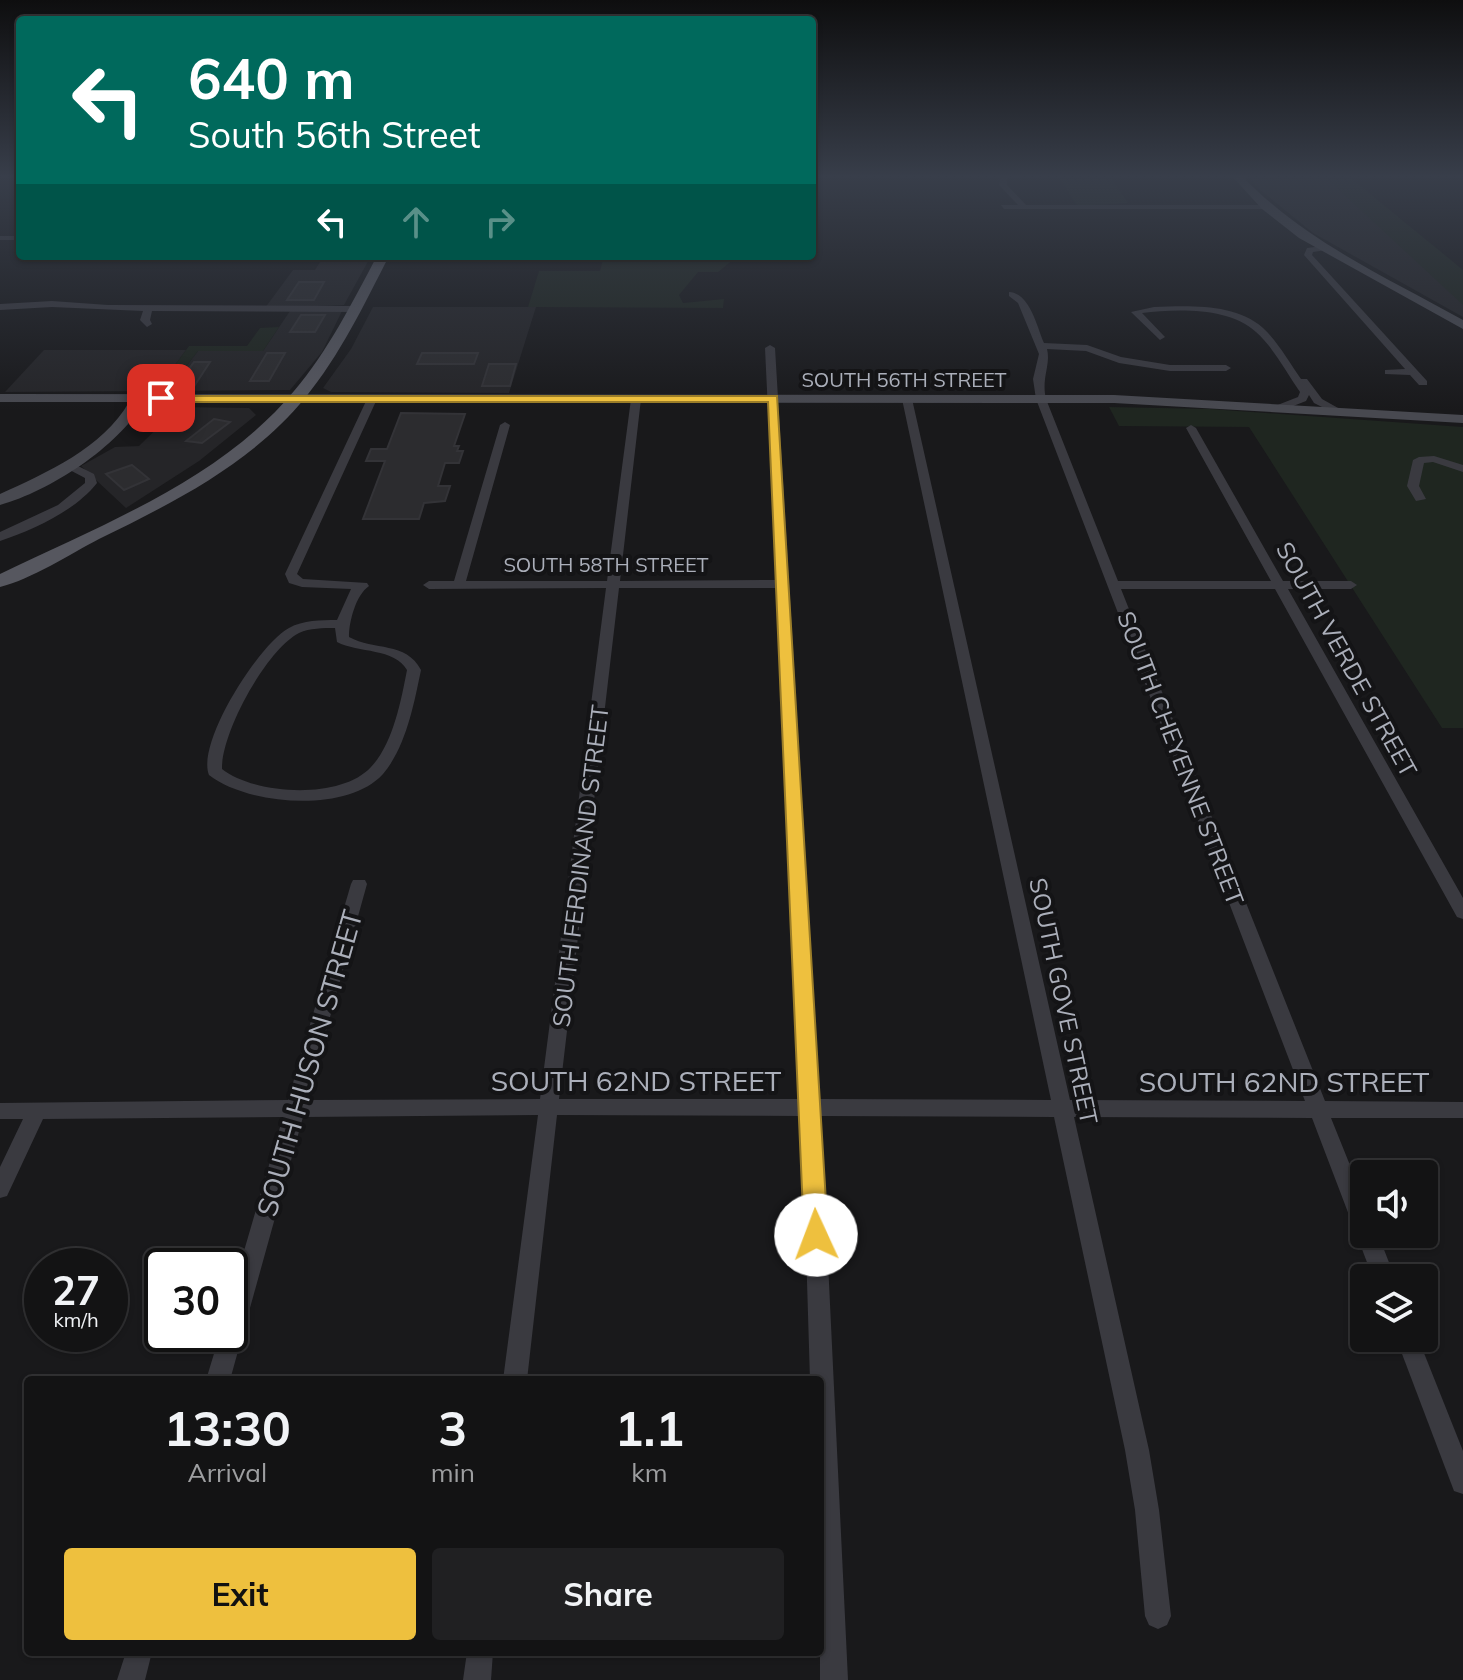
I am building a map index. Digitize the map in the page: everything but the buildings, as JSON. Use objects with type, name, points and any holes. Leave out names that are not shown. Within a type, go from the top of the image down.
[{"type":"main road","points":[[1333,253],[1463,325]]},
{"type":"main road","points":[[0,581],[131,515],[211,469],[263,432],[296,399],[334,350],[381,260]]},
{"type":"main road","name":"SOUTH 56TH STREET","points":[[0,398],[1041,399],[1163,401],[1463,419]]},
{"type":"main road","points":[[0,500],[68,465],[112,433],[134,409],[139,398]]},
{"type":"street","points":[[1309,253],[1423,383]]},
{"type":"street","name":"SOUTH CHEYENNE STREET","points":[[1012,294],[1020,299],[1044,357],[1036,374],[1041,399],[1350,1191]]},
{"type":"street","points":[[0,307],[58,304],[148,309],[355,309]]},
{"type":"street","points":[[147,324],[148,309]]},
{"type":"street","points":[[1160,337],[1134,310],[1208,310],[1239,315],[1259,329],[1305,395],[1299,401],[1279,408]]},
{"type":"street","points":[[1040,346],[1087,348],[1119,360],[1170,368],[1226,368]]},
{"type":"street","points":[[770,348],[811,1108],[822,1376]]},
{"type":"street","points":[[1285,363],[1293,367],[1318,401],[1342,413]]},
{"type":"street","points":[[1388,372],[1413,372]]},
{"type":"street","points":[[342,624],[295,630],[264,657],[214,757],[214,771],[222,780],[237,788],[258,791],[324,793],[357,785],[378,771],[387,756],[413,667],[403,656],[346,642],[341,636],[342,624],[361,586],[302,583],[291,578],[291,569],[372,399]]},
{"type":"street","name":"SOUTH FERDINAND STREET","points":[[516,1376],[636,399]]},
{"type":"street","name":"SOUTH GOVE STREET","points":[[907,399],[1137,1450],[1158,1616]]},
{"type":"street","points":[[459,584],[505,425]]},
{"type":"street","name":"SOUTH VERDE STREET","points":[[1191,428],[1463,913]]},
{"type":"street","points":[[1420,499],[1413,486],[1420,460],[1438,459],[1463,469]]},
{"type":"street","points":[[0,537],[69,502],[88,488],[90,476],[68,465]]},
{"type":"street","name":"SOUTH 58TH STREET","points":[[429,585],[783,584]]},
{"type":"street","points":[[1113,585],[1351,585]]},
{"type":"street","name":"SOUTH HUSON STREET","points":[[219,1376],[298,1109],[359,884]]},
{"type":"street","name":"SOUTH 62ND STREET","points":[[0,1111],[550,1107],[1463,1110]]},
{"type":"street","points":[[0,1189],[37,1111]]},
{"type":"street","points":[[1412,1352],[1463,1482]]},
{"type":"street","points":[[824,1431],[834,1680]]},
{"type":"street","points":[[131,1680],[138,1656]]},
{"type":"street","points":[[477,1680],[480,1656]]},
{"type":"shaded area","points":[[1349,253],[1414,253],[1463,298],[1463,317]]},
{"type":"shaded area","points":[[1407,253],[1443,253],[1463,270],[1463,305]]},
{"type":"shaded area","points":[[321,260],[369,260],[344,305],[265,308],[293,270],[315,270]]},
{"type":"shaded area","points":[[603,260],[733,260],[718,272],[698,272],[679,295],[683,303],[724,299],[723,308],[528,307],[539,271],[600,271]]},
{"type":"shaded area","points":[[373,307],[536,307],[509,393],[331,392],[323,388],[351,349]]},
{"type":"shaded area","points":[[290,311],[342,311],[322,352],[290,390],[167,391],[198,351],[263,351]]},
{"type":"shaded area","points":[[279,327],[263,351],[198,351],[167,391],[156,391],[189,346],[247,346],[260,328]]},
{"type":"shaded area","points":[[44,350],[186,350],[156,391],[5,392]]},
{"type":"shaded area","points":[[179,407],[249,408],[256,415],[199,461],[126,508],[81,466],[115,447],[139,446]]},
{"type":"shaded area","points":[[1109,407],[1210,409],[1463,427],[1463,728],[1442,728],[1249,427],[1119,426]]},
{"type":"route","points":[[161,398],[773,399],[816,1235]]}]
